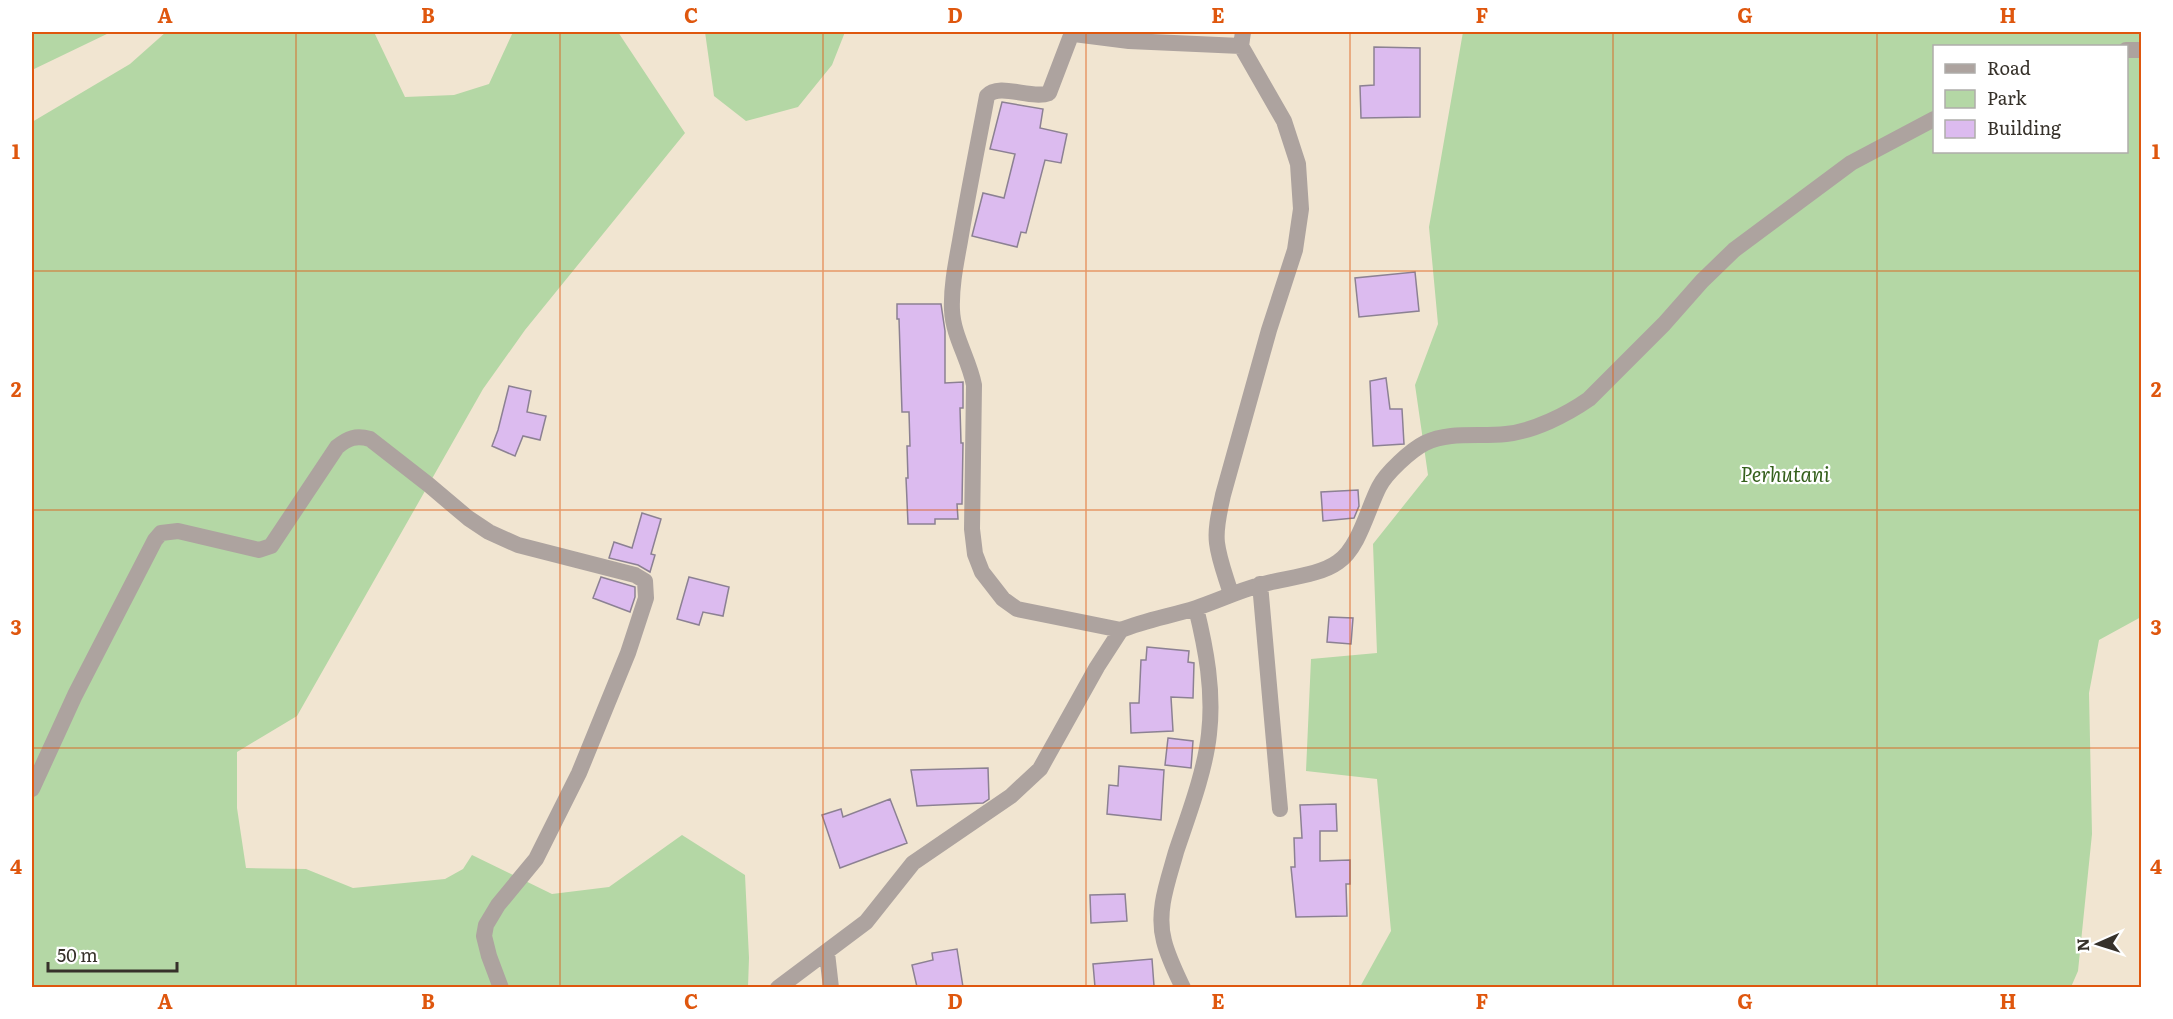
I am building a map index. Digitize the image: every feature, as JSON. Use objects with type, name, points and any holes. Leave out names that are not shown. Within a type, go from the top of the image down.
[{"type":"street","points":[[1231,594],[1217,542],[1218,520],[1269,330],[1295,250],[1301,209],[1298,164],[1284,121],[1242,39],[1129,42],[1074,33],[1049,93],[1040,95],[995,90],[987,96],[964,214],[952,309],[954,326],[974,385],[972,529],[975,554],[982,572],[1003,599],[1017,609],[1121,630],[1196,608],[1260,585],[1325,569],[1339,562],[1348,552],[1367,518],[1379,486],[1422,444],[1455,436],[1523,431],[1574,409],[1589,399],[1734,250],[1851,163],[1933,120]]},
{"type":"street","points":[[32,789],[75,695],[155,540],[162,533],[178,531],[259,550],[265,549],[271,546],[337,447],[352,437],[361,436],[370,439],[429,484],[468,518],[489,532],[518,545],[635,575],[645,581],[646,598],[628,653],[579,773],[536,859],[498,905],[486,925],[484,936],[501,987]]},
{"type":"street","points":[[1260,585],[1280,810]]},
{"type":"street","points":[[1183,987],[1164,940],[1161,920],[1164,894],[1195,792],[1209,736],[1211,700],[1207,658],[1196,608]]},
{"type":"street","points":[[778,987],[866,922],[913,863],[1011,796],[1040,769],[1097,667],[1121,630]]},
{"type":"street","points":[[827,953],[831,987]]},
{"type":"green space","points":[[32,32],[111,32],[32,70]]},
{"type":"green space","points":[[166,32],[374,32],[405,97],[454,95],[489,84],[513,32],[618,32],[685,133],[525,330],[483,389],[297,716],[237,752],[237,808],[246,868],[306,869],[353,888],[445,879],[463,869],[472,855],[552,894],[609,887],[682,835],[745,875],[748,987],[32,988],[32,122],[130,64]]},
{"type":"green space","points":[[705,32],[845,32],[832,65],[798,107],[746,121],[714,96]]},
{"type":"green space","name":"Perhutani","points":[[1463,32],[2141,32],[2141,617],[2099,640],[2089,693],[2092,834],[2078,971],[2071,987],[1360,987],[1391,931],[1377,779],[1306,771],[1311,659],[1377,653],[1373,544],[1428,475],[1415,385],[1438,324],[1429,227]]},
{"type":"building","points":[[1374,47],[1420,48],[1420,117],[1361,118],[1360,86],[1374,85]]},
{"type":"building","points":[[1002,102],[1043,109],[1040,128],[1067,134],[1061,163],[1045,160],[1026,233],[1021,232],[1017,247],[972,236],[983,193],[1004,198],[1015,154],[990,149]]},
{"type":"building","points":[[1415,272],[1419,311],[1359,317],[1355,278]]},
{"type":"building","points":[[897,304],[941,304],[945,331],[945,383],[963,382],[963,408],[960,408],[961,443],[963,443],[962,504],[957,504],[958,519],[935,519],[935,524],[908,524],[906,478],[908,478],[907,446],[910,446],[909,412],[902,412]]},
{"type":"building","points":[[1386,378],[1390,409],[1402,409],[1404,444],[1373,446],[1370,381]]},
{"type":"building","points":[[509,386],[531,391],[527,412],[546,416],[540,440],[523,436],[515,456],[492,446]]},
{"type":"building","points":[[1358,490],[1359,506],[1354,518],[1323,521],[1321,492]]},
{"type":"building","points":[[642,513],[661,519],[651,554],[655,555],[650,572],[638,565],[609,558],[614,542],[632,548]]},
{"type":"building","points":[[601,577],[635,587],[635,597],[630,612],[593,598]]},
{"type":"building","points":[[689,577],[729,587],[723,616],[703,612],[699,625],[677,619]]},
{"type":"building","points":[[1329,617],[1353,618],[1351,644],[1327,642]]},
{"type":"building","points":[[1147,647],[1189,651],[1188,662],[1194,663],[1193,698],[1171,697],[1173,731],[1131,733],[1130,703],[1139,703],[1141,660],[1146,660]]},
{"type":"building","points":[[1168,738],[1193,741],[1191,768],[1165,765]]},
{"type":"building","points":[[1119,766],[1164,770],[1161,820],[1107,814],[1109,785],[1118,786]]},
{"type":"building","points":[[988,768],[989,799],[983,803],[917,806],[911,770]]},
{"type":"building","points":[[890,799],[907,843],[840,868],[822,815],[841,809],[843,817]]},
{"type":"building","points":[[1336,804],[1337,831],[1320,831],[1320,861],[1350,860],[1350,884],[1346,884],[1347,916],[1296,917],[1291,867],[1295,867],[1294,838],[1302,838],[1300,805]]},
{"type":"building","points":[[1125,894],[1127,921],[1091,923],[1090,895]]},
{"type":"building","points":[[957,949],[963,987],[917,987],[912,965],[933,960],[932,953]]},
{"type":"building","points":[[1152,959],[1154,986],[1095,987],[1093,964]]}]
